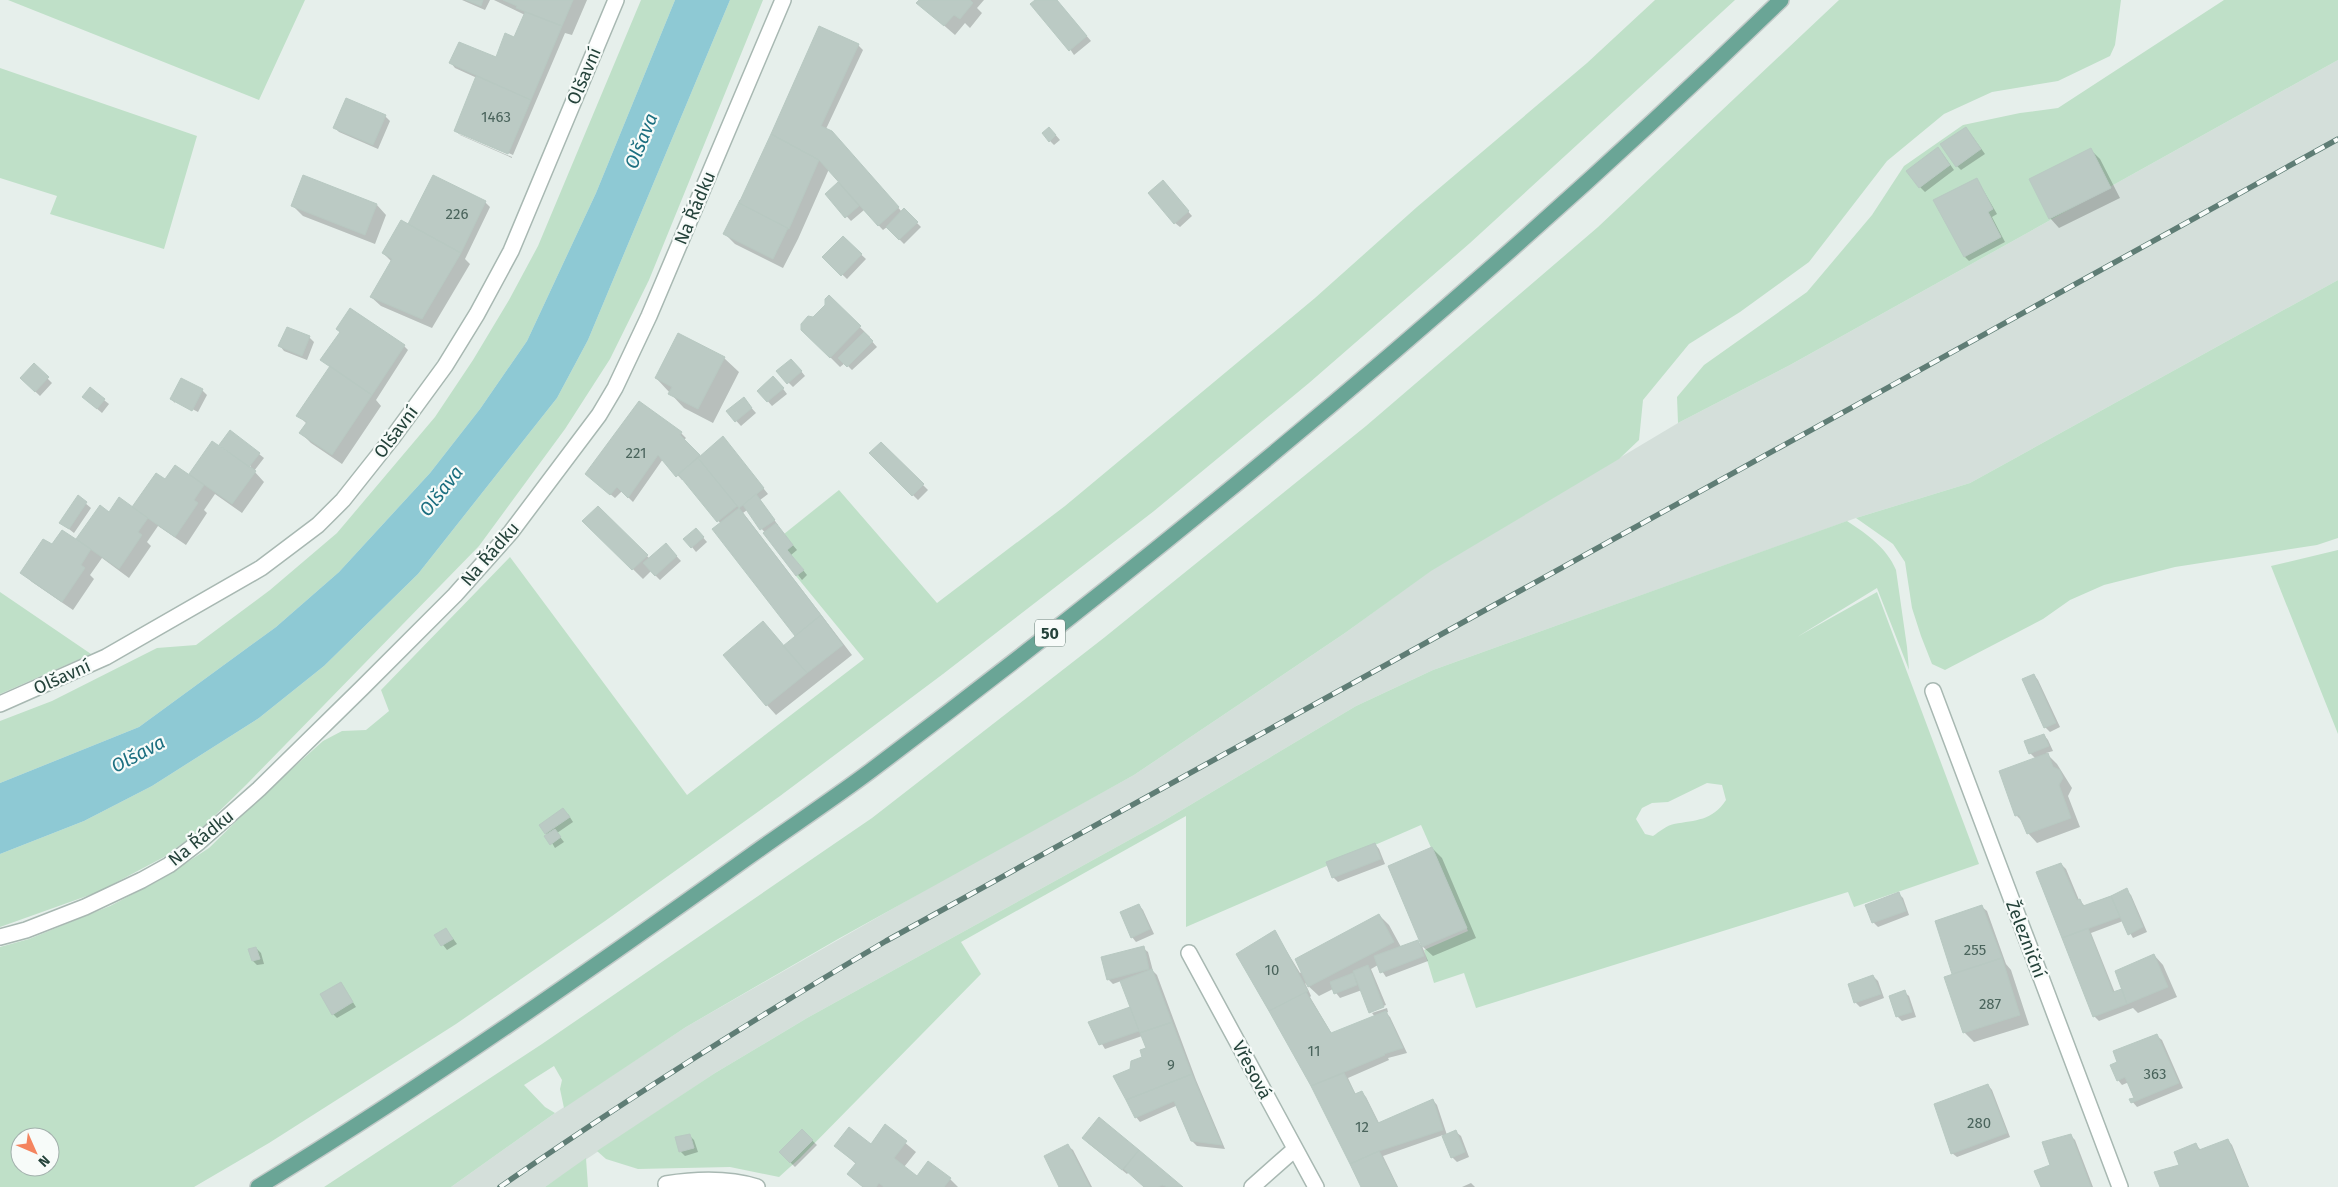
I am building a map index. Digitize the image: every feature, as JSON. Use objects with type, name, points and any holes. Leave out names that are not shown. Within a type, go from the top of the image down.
[{"type":"main road","name":"50","points":[[258,1187],[409,1091],[634,939],[865,775],[1080,610],[1312,421],[1542,223],[1781,0]]},
{"type":"street","name":"Olšavní","points":[[0,704],[106,657],[261,568],[318,525],[343,500],[393,437],[445,366],[478,314],[511,251],[616,0]]},
{"type":"street","name":"Na Řádku","points":[[0,937],[26,930],[85,907],[142,880],[169,865],[199,842],[259,789],[355,695],[455,595],[511,532],[599,415],[615,388],[649,316],[783,0]]},
{"type":"street","name":"Železniční","points":[[1934,691],[2120,1187]]},
{"type":"street","name":"Vřesová","points":[[1189,953],[1316,1187]]},
{"type":"street","points":[[1252,1187],[1294,1149]]},
{"type":"street","points":[[666,1184],[692,1180],[714,1180],[745,1183],[758,1187]]},
{"type":"shaded area","points":[[2338,60],[2338,280],[1970,483],[1856,518],[1433,670],[1356,706],[1160,823],[807,1018],[715,1073],[545,1187],[451,1187],[555,1113],[686,1027],[955,873],[1134,775],[1345,633],[1430,571],[1678,423],[1790,365]]},
{"type":"green space","points":[[8,0],[305,0],[259,100]]},
{"type":"green space","points":[[641,0],[675,0],[596,193],[527,341],[480,409],[430,473],[339,572],[276,627],[139,727],[0,783],[0,721],[52,701],[157,648],[196,645],[270,590],[337,533],[435,417],[473,360],[509,300],[538,246]]},
{"type":"green space","points":[[730,0],[763,0],[649,280],[610,359],[565,429],[479,546],[197,833],[164,857],[98,892],[0,927],[0,854],[84,821],[152,786],[259,718],[324,666],[418,574],[557,398],[588,340]]},
{"type":"green space","points":[[1655,0],[1735,0],[1470,243],[1309,383],[1154,511],[943,674],[780,796],[605,921],[456,1024],[269,1143],[194,1187],[0,1187],[0,947],[29,939],[110,906],[158,881],[209,848],[265,793],[323,741],[342,731],[366,730],[389,711],[381,690],[510,557],[687,795],[864,659],[796,576],[804,570],[787,550],[793,545],[784,534],[839,490],[937,603],[1065,506],[1315,298],[1417,207],[1587,63]]},
{"type":"green space","points":[[1839,0],[2121,0],[2115,45],[2110,56],[2058,81],[1992,92],[1944,114],[1887,161],[1809,262],[1740,312],[1689,344],[1643,400],[1639,440],[1619,459],[1431,571],[1345,633],[1134,775],[838,939],[686,1027],[564,1108],[560,1089],[562,1080],[554,1066],[524,1085],[545,1107],[555,1113],[451,1187],[324,1187],[542,1044],[872,818],[1105,637],[1366,426],[1598,227]]},
{"type":"green space","points":[[2224,0],[2338,0],[2338,60],[1790,365],[1678,423],[1677,397],[1704,365],[1807,292],[1872,215],[1904,166],[1963,125],[2020,113],[2058,108]]},
{"type":"green space","points":[[0,68],[197,136],[164,249],[50,214],[57,196],[0,178]]},
{"type":"green space","points":[[2338,280],[2338,538],[2317,545],[2175,567],[2104,585],[2070,600],[2043,619],[1945,670],[1932,664],[1912,608],[1905,562],[1893,544],[1856,518],[1970,483]]},
{"type":"green space","points":[[1847,521],[1869,536],[1882,548],[1896,570],[1909,670],[1877,588],[1797,637],[1877,592],[1979,864],[1854,907],[1848,892],[1476,1008],[1464,973],[1434,983],[1424,950],[1468,931],[1421,825],[1186,927],[1186,816],[961,942],[981,974],[779,1177],[730,1167],[638,1169],[606,1159],[597,1151],[715,1073],[807,1018],[1160,823],[1356,706],[1433,670]],"holes":[[[1707,783],[1722,785],[1726,800],[1721,807],[1709,816],[1671,825],[1653,836],[1645,834],[1636,819],[1642,808],[1652,803],[1668,802]]]},
{"type":"green space","points":[[2338,550],[2338,734],[2271,566]]},
{"type":"green space","points":[[0,592],[91,654],[0,694]]},
{"type":"green space","points":[[586,1158],[588,1187],[545,1187]]},
{"type":"water","name":"Olšava","points":[[675,0],[730,0],[588,340],[557,398],[418,574],[324,666],[259,718],[152,786],[84,821],[0,854],[0,783],[139,727],[276,627],[339,572],[430,473],[480,409],[527,341],[596,193]]},
{"type":"building","points":[[466,0],[483,0],[481,6]]},
{"type":"building","points":[[503,0],[573,0],[562,26],[516,8],[517,6]]},
{"type":"building","points":[[919,0],[970,0],[973,3],[960,19],[954,15],[944,26],[916,3]]},
{"type":"building","points":[[1035,0],[1057,0],[1087,36],[1069,51],[1030,4]]},
{"type":"building","points":[[525,12],[562,26],[531,100],[449,63],[459,42],[496,57],[505,33],[514,37]]},
{"type":"building","points":[[819,26],[859,44],[821,126],[832,131],[899,207],[878,226],[819,160],[771,134]]},
{"type":"building","points":[[476,76],[531,100],[508,154],[454,131]]},
{"type":"building","points":[[346,98],[386,115],[373,145],[333,128]]},
{"type":"building","points":[[1049,127],[1056,135],[1049,142],[1042,133]]},
{"type":"building","points":[[1966,127],[1981,149],[1956,167],[1940,144]]},
{"type":"building","points":[[771,134],[819,160],[789,229],[739,203]]},
{"type":"building","points":[[1938,147],[1950,165],[1919,188],[1906,171]]},
{"type":"building","points":[[2091,148],[2111,188],[2049,219],[2029,179]]},
{"type":"building","points":[[303,175],[377,204],[365,235],[291,206]]},
{"type":"building","points":[[433,175],[486,201],[461,253],[408,224]]},
{"type":"building","points":[[1977,178],[1993,209],[1988,212],[2001,237],[1964,257],[1933,200]]},
{"type":"building","points":[[1163,180],[1189,211],[1174,224],[1148,193]]},
{"type":"building","points":[[838,182],[859,206],[845,218],[825,194]]},
{"type":"building","points":[[740,200],[739,203],[788,228],[773,259],[723,234]]},
{"type":"building","points":[[904,208],[918,222],[899,240],[886,227]]},
{"type":"building","points":[[401,220],[461,253],[422,319],[370,297],[392,259],[382,253]]},
{"type":"building","points":[[843,236],[862,254],[841,276],[822,257]]},
{"type":"building","points":[[829,295],[861,326],[830,358],[801,330],[801,324],[808,316],[813,317],[825,305],[825,299]]},
{"type":"building","points":[[350,308],[405,345],[372,395],[320,360],[340,332],[336,329]]},
{"type":"building","points":[[287,327],[310,336],[302,356],[278,346]]},
{"type":"building","points":[[864,332],[873,341],[847,367],[838,358]]},
{"type":"building","points":[[678,333],[725,357],[698,409],[668,394],[672,387],[655,378]]},
{"type":"building","points":[[791,359],[802,371],[787,384],[776,371]]},
{"type":"building","points":[[34,363],[49,377],[35,392],[20,378]]},
{"type":"building","points":[[330,366],[372,395],[332,455],[299,433],[307,422],[296,416]]},
{"type":"building","points":[[773,376],[784,388],[767,402],[757,391]]},
{"type":"building","points":[[181,378],[203,389],[192,411],[170,399]]},
{"type":"building","points":[[90,387],[105,399],[97,409],[82,397]]},
{"type":"building","points":[[744,397],[752,408],[735,422],[726,411]]},
{"type":"building","points":[[639,401],[682,432],[680,435],[700,455],[676,477],[658,455],[628,498],[617,487],[610,495],[585,474]]},
{"type":"building","points":[[230,430],[260,453],[249,467],[219,445]]},
{"type":"building","points":[[723,436],[764,488],[739,508],[698,458]]},
{"type":"building","points":[[212,441],[256,471],[232,504],[189,474]]},
{"type":"building","points":[[881,442],[924,484],[912,496],[869,453]]},
{"type":"building","points":[[698,458],[737,506],[717,522],[678,474]]},
{"type":"building","points":[[175,465],[204,485],[194,500],[198,503],[175,537],[132,507],[156,473],[165,479]]},
{"type":"building","points":[[756,494],[775,520],[760,530],[743,505]]},
{"type":"building","points":[[78,495],[87,502],[69,529],[59,523]]},
{"type":"building","points":[[119,497],[148,518],[138,532],[142,535],[119,569],[76,539],[100,505],[109,512]]},
{"type":"building","points":[[598,506],[648,555],[632,570],[582,521]]},
{"type":"building","points":[[739,508],[821,615],[795,636],[712,529]]},
{"type":"building","points":[[776,523],[793,545],[787,550],[804,570],[796,576],[763,533]]},
{"type":"building","points":[[696,528],[704,537],[691,548],[683,539]]},
{"type":"building","points":[[62,530],[91,549],[81,565],[85,568],[62,602],[20,573],[43,539],[52,544]]},
{"type":"building","points":[[666,543],[677,556],[655,576],[643,563]]},
{"type":"building","points":[[821,615],[843,645],[807,673],[783,646]]},
{"type":"building","points":[[763,621],[807,673],[766,706],[723,655]]},
{"type":"building","points":[[2034,674],[2056,723],[2044,728],[2022,679]]},
{"type":"building","points":[[2044,734],[2049,746],[2029,754],[2024,741]]},
{"type":"building","points":[[2048,753],[2053,767],[2060,770],[2063,778],[2059,785],[2071,818],[2027,834],[2019,815],[2015,816],[1999,771]]},
{"type":"building","points":[[563,808],[570,817],[545,834],[539,825]]},
{"type":"building","points":[[555,829],[561,837],[550,845],[544,836]]},
{"type":"building","points":[[1375,843],[1381,859],[1332,878],[1326,862]]},
{"type":"building","points":[[1432,847],[1467,928],[1422,947],[1388,866]]},
{"type":"building","points":[[2061,863],[2077,900],[2080,899],[2083,906],[2111,896],[2120,917],[2062,938],[2036,872]]},
{"type":"building","points":[[2127,888],[2143,927],[2128,935],[2111,896]]},
{"type":"building","points":[[1899,892],[1906,911],[1872,923],[1865,905]]},
{"type":"building","points":[[1139,904],[1150,929],[1131,938],[1120,912]]},
{"type":"building","points":[[1982,905],[2002,958],[1952,974],[1935,921]]},
{"type":"building","points":[[1379,914],[1394,942],[1308,987],[1295,959]]},
{"type":"building","points":[[446,928],[453,939],[441,946],[434,935]]},
{"type":"building","points":[[2088,928],[2113,992],[2122,989],[2127,1004],[2093,1017],[2062,938]]},
{"type":"building","points":[[1275,930],[1308,991],[1269,1011],[1236,954]]},
{"type":"building","points":[[1418,940],[1424,956],[1380,973],[1374,956]]},
{"type":"building","points":[[1144,946],[1149,969],[1107,980],[1101,957]]},
{"type":"building","points":[[256,947],[260,959],[252,961],[248,949]]},
{"type":"building","points":[[2154,954],[2168,987],[2127,1004],[2115,971]]},
{"type":"building","points":[[2002,958],[2020,1015],[1963,1033],[1944,977]]},
{"type":"building","points":[[1368,965],[1384,1007],[1369,1013],[1353,971]]},
{"type":"building","points":[[1152,969],[1172,1022],[1140,1033],[1120,981]]},
{"type":"building","points":[[1353,973],[1357,985],[1334,994],[1330,982]]},
{"type":"building","points":[[1873,975],[1881,994],[1854,1003],[1848,984]]},
{"type":"building","points":[[341,982],[353,1002],[332,1015],[320,994]]},
{"type":"building","points":[[1905,990],[1912,1012],[1896,1017],[1889,996]]},
{"type":"building","points":[[1306,992],[1331,1033],[1386,1011],[1403,1048],[1384,1054],[1311,1086],[1269,1011]]},
{"type":"building","points":[[1130,1007],[1139,1031],[1099,1045],[1088,1022]]},
{"type":"building","points":[[1172,1022],[1192,1074],[1126,1100],[1113,1076],[1130,1069],[1131,1061],[1142,1057],[1140,1050],[1146,1048],[1140,1033]]},
{"type":"building","points":[[2157,1034],[2179,1083],[2131,1103],[2129,1099],[2134,1098],[2125,1077],[2117,1081],[2110,1065],[2117,1062],[2113,1051]]},
{"type":"building","points":[[1344,1073],[1355,1094],[1362,1091],[1378,1123],[1433,1099],[1443,1130],[1379,1151],[1350,1164],[1311,1086]]},
{"type":"building","points":[[1192,1074],[1222,1145],[1191,1141],[1174,1101],[1135,1118],[1126,1100]]},
{"type":"building","points":[[1988,1084],[2007,1133],[1951,1154],[1934,1104]]},
{"type":"building","points":[[1099,1117],[1139,1150],[1122,1170],[1082,1138]]},
{"type":"building","points":[[885,1124],[907,1141],[894,1158],[917,1176],[928,1161],[951,1178],[944,1187],[884,1187],[879,1183],[876,1187],[863,1187],[847,1174],[856,1163],[834,1146],[849,1127],[871,1144]]},
{"type":"building","points":[[802,1129],[813,1140],[790,1163],[779,1152]]},
{"type":"building","points":[[1456,1130],[1465,1152],[1451,1158],[1442,1136]]},
{"type":"building","points":[[690,1134],[694,1148],[679,1152],[675,1137]]},
{"type":"building","points":[[2071,1134],[2091,1187],[2041,1187],[2034,1171],[2050,1165],[2042,1142]]},
{"type":"building","points":[[2228,1139],[2248,1187],[2160,1187],[2154,1172],[2179,1165],[2174,1152],[2196,1143],[2199,1150]]},
{"type":"building","points":[[1068,1144],[1090,1187],[1059,1187],[1044,1156]]},
{"type":"building","points":[[1139,1150],[1183,1187],[1162,1185],[1158,1187],[1144,1187],[1124,1169]]},
{"type":"building","points":[[1379,1151],[1397,1187],[1361,1187],[1350,1164]]},
{"type":"railway","points":[[500,1187],[690,1061],[886,941],[2338,139]]}]
